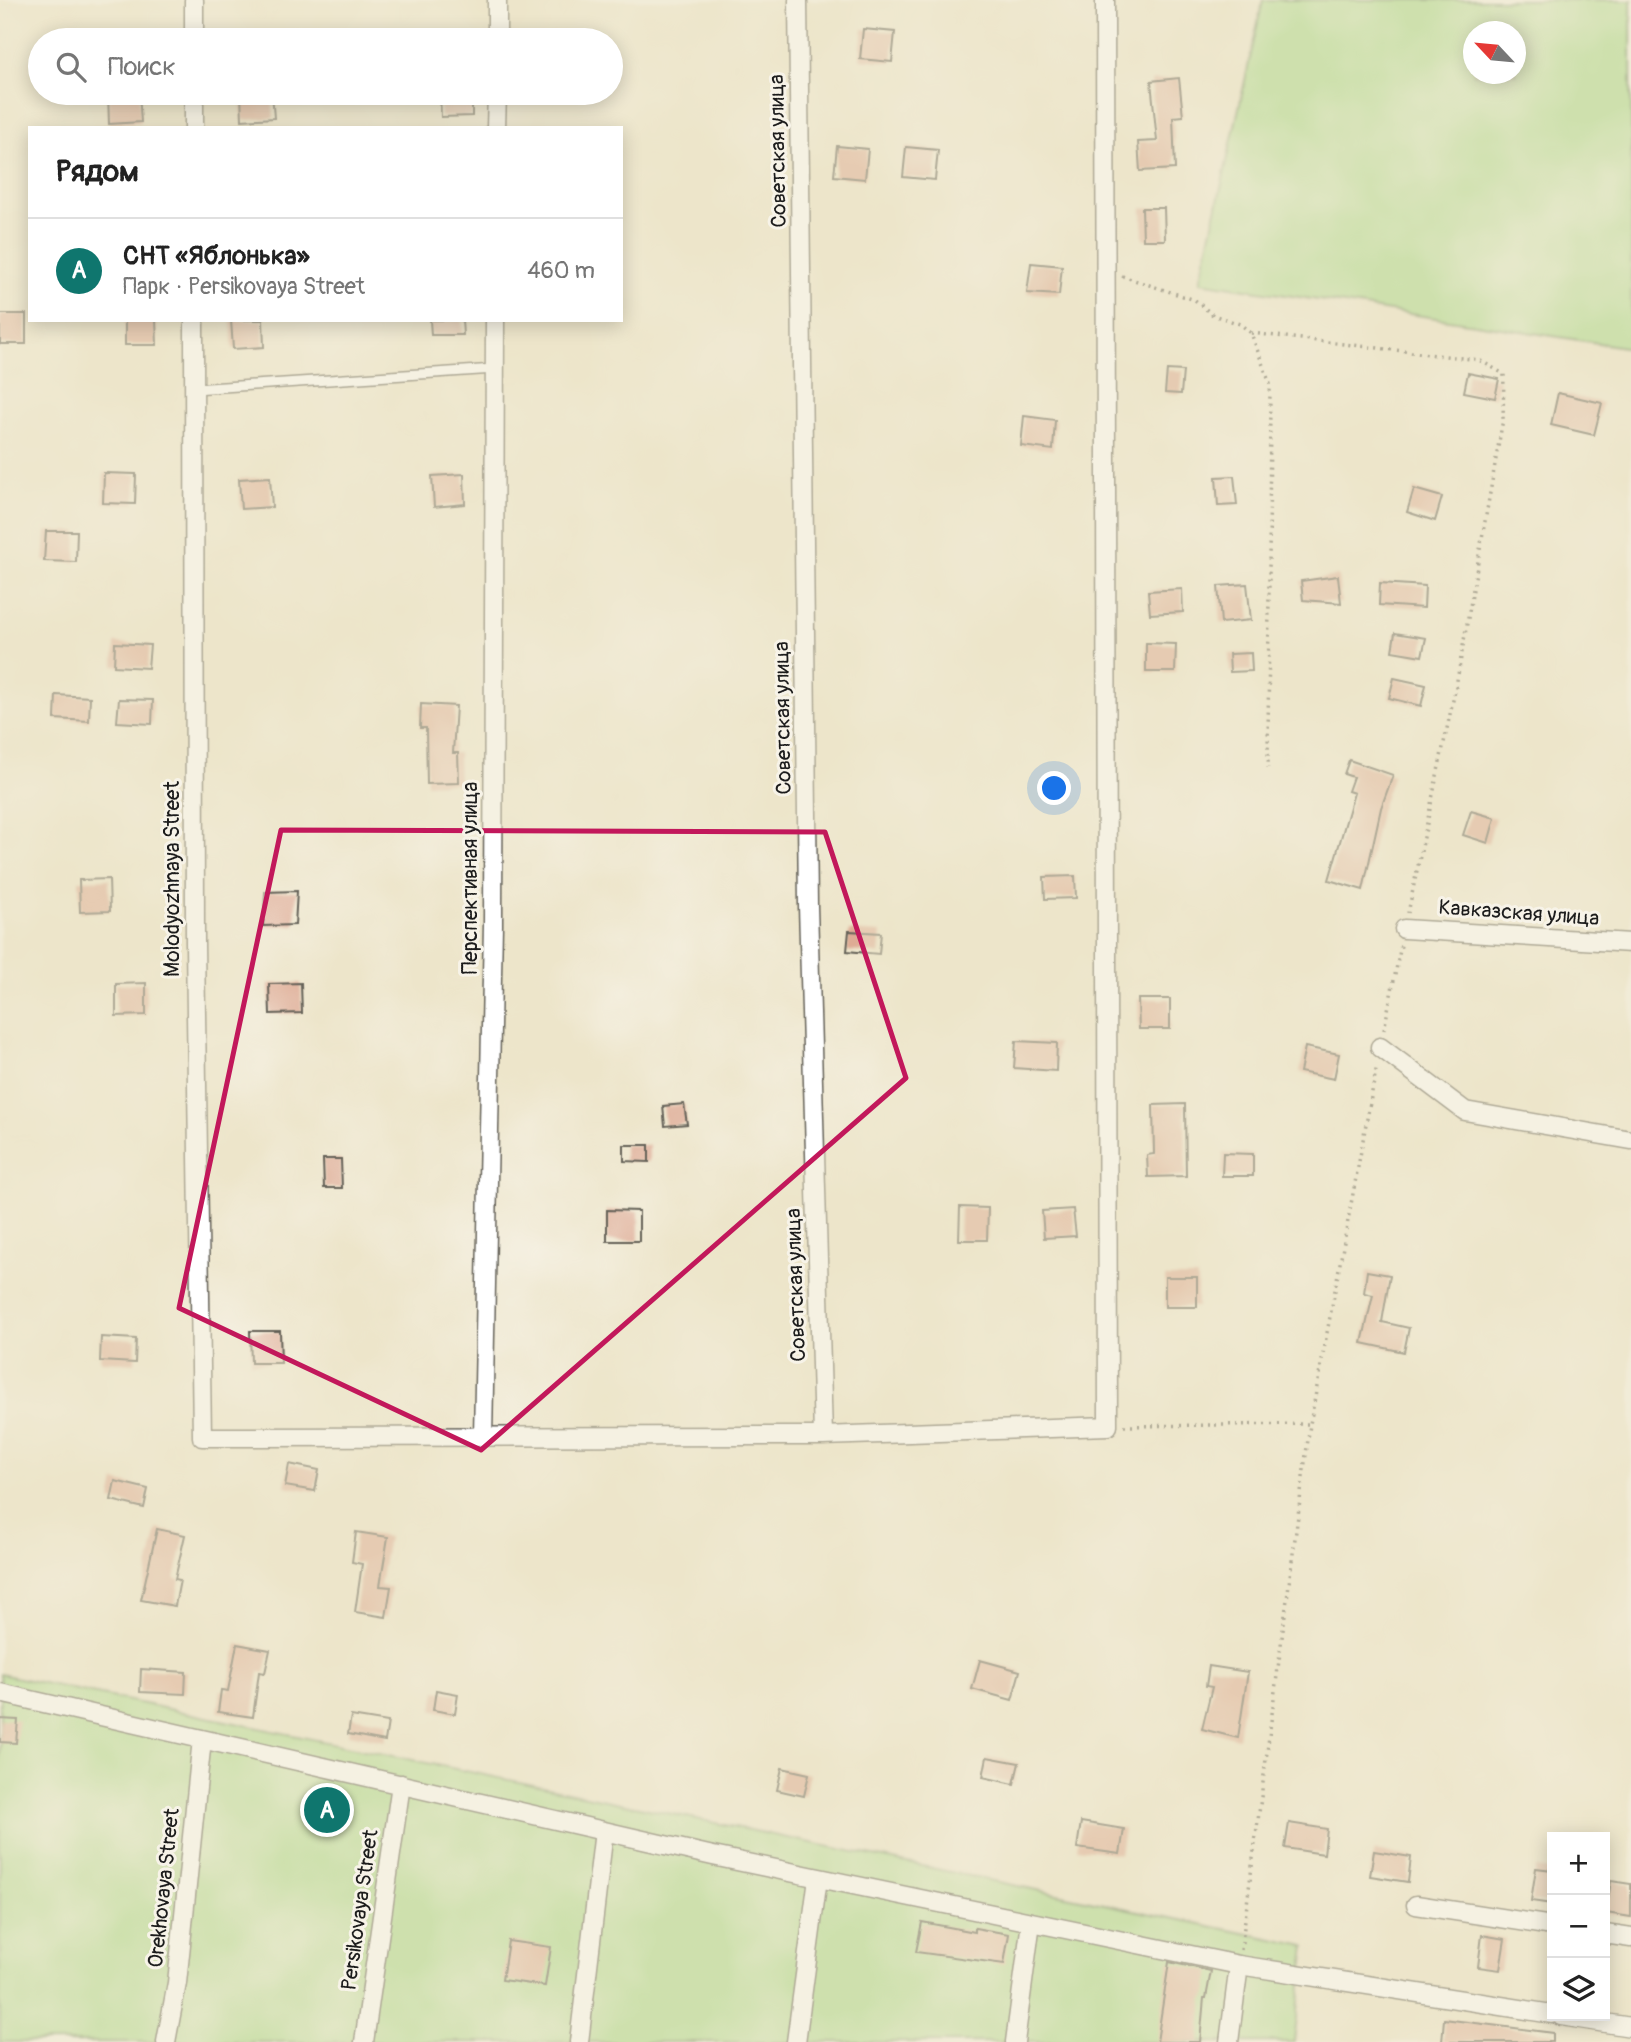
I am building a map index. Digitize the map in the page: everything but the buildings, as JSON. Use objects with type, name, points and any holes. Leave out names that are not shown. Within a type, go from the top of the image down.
[{"type":"street","points":[[194,0],[194,28]]},
{"type":"street","points":[[497,0],[497,28]]},
{"type":"street","name":"Советская улица","points":[[798,0],[808,906],[823,1436]]},
{"type":"street","points":[[483,1437],[823,1436],[1108,1426],[1103,269],[1105,0]]},
{"type":"street","points":[[194,105],[194,126]]},
{"type":"street","points":[[496,105],[496,126]]},
{"type":"street","name":"Molodyozhnaya Street","points":[[194,322],[195,943],[202,1437],[483,1437]]},
{"type":"street","name":"Перспективная улица","points":[[483,1437],[493,925],[495,322]]},
{"type":"street","name":"Кавказская улица","points":[[1404,929],[1631,943]]},
{"type":"street","points":[[1380,1047],[1465,1111],[1631,1140]]},
{"type":"street","points":[[0,1693],[818,1878],[1239,1965],[1547,2013]]},
{"type":"street","name":"Orekhovaya Street","points":[[166,2042],[177,1983],[202,1739]]},
{"type":"street","name":"Persikovaya Street","points":[[364,2042],[401,1784]]},
{"type":"street","points":[[579,2042],[604,1831]]},
{"type":"street","points":[[796,2042],[818,1878]]},
{"type":"street","points":[[1416,1905],[1547,1925]]},
{"type":"street","points":[[1016,2042],[1031,1922]]},
{"type":"street","points":[[1610,1935],[1631,1938]]},
{"type":"street","points":[[1230,2042],[1239,1965]]},
{"type":"street","points":[[1593,2021],[1631,2027]]},
{"type":"lane","points":[[194,389],[495,369]]},
{"type":"path","points":[[1103,269],[1195,300],[1213,314],[1240,324],[1251,333],[1270,384],[1268,768]]},
{"type":"path","points":[[1108,1426],[1310,1424]]},
{"type":"highlighted area","points":[[281,830],[825,832],[906,1078],[481,1450],[179,1308]]},
{"type":"green space","points":[[1263,0],[1631,0],[1631,348],[1200,282]]},
{"type":"green space","points":[[0,1674],[1306,1946],[1294,2042],[0,2042]]},
{"type":"place","name":"СНТ «Яблонька»","points":[[327,1810]]}]
